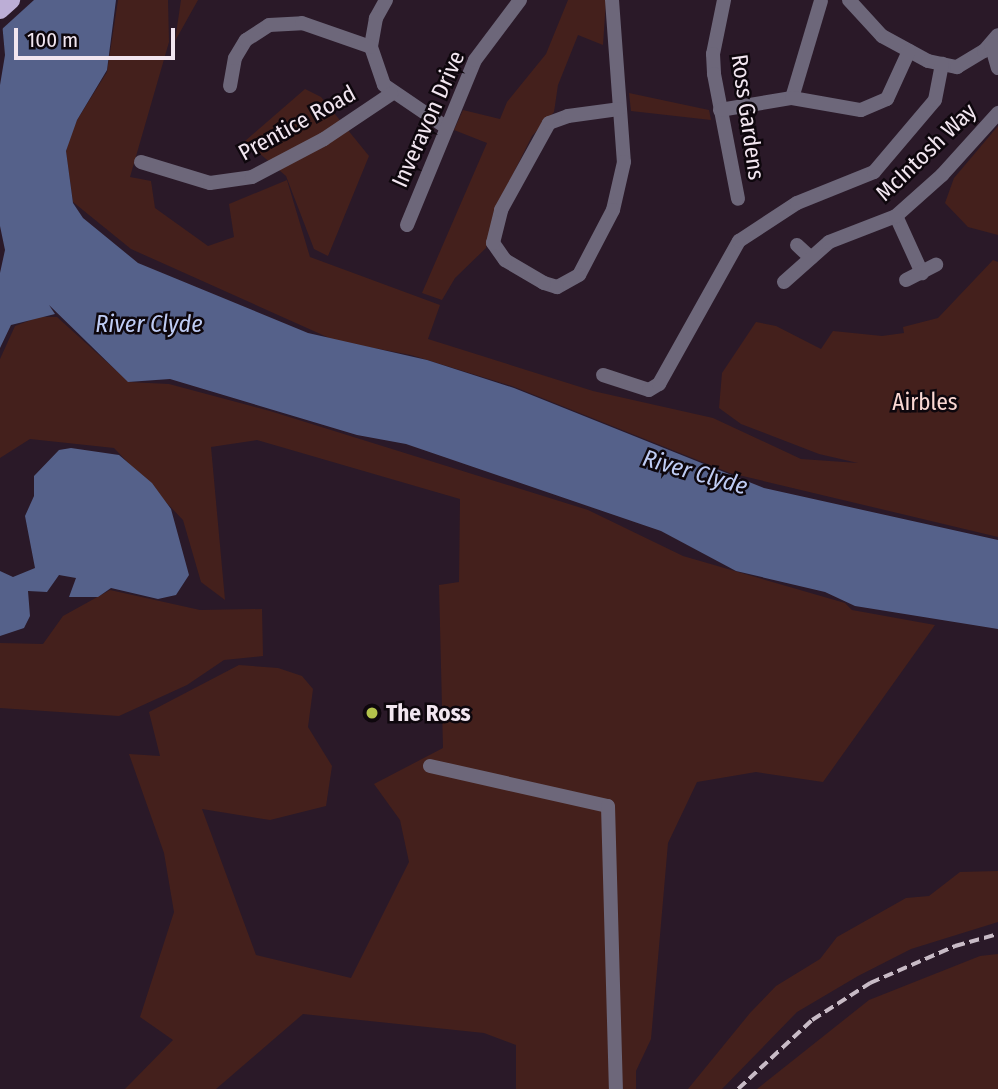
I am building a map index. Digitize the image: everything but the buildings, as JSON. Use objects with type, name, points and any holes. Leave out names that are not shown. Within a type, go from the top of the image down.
[{"type":"main road","points":[[0,10],[11,0]]},
{"type":"street","points":[[386,0],[376,18],[371,47],[391,94],[447,128]]},
{"type":"street","name":"Inveravon Drive","points":[[407,225],[475,60],[520,0]]},
{"type":"street","points":[[612,0],[624,162],[613,210],[579,275],[557,287],[544,283],[505,260],[493,243],[501,210],[549,123],[568,116],[619,109]]},
{"type":"street","name":"Ross Gardens","points":[[724,0],[713,54],[720,110],[738,199]]},
{"type":"street","points":[[849,0],[882,36],[909,51],[942,64],[957,67],[974,58],[995,40]]},
{"type":"street","points":[[792,98],[821,1]]},
{"type":"street","points":[[230,86],[235,58],[246,40],[269,25],[302,23],[371,47]]},
{"type":"street","points":[[995,40],[998,68]]},
{"type":"street","points":[[720,110],[792,98],[861,110],[887,99],[909,51]]},
{"type":"street","points":[[603,375],[649,390],[659,384],[739,242],[797,203],[874,172],[935,100],[942,64]]},
{"type":"street","name":"Prentice Road","points":[[141,162],[210,183],[252,177],[324,139],[391,94]]},
{"type":"street","name":"McIntosh Way","points":[[784,282],[830,242],[896,216],[942,175],[998,113]]},
{"type":"street","points":[[896,216],[922,273]]},
{"type":"street","points":[[797,244],[811,258]]},
{"type":"street","points":[[906,279],[936,265]]},
{"type":"street","points":[[430,766],[608,806],[616,1089]]},
{"type":"green space","name":"Airbles","points":[[118,0],[168,0],[169,42],[130,177],[151,181],[155,208],[208,246],[234,237],[229,204],[287,180],[310,257],[440,305],[428,339],[593,391],[713,418],[801,459],[858,463],[819,454],[741,424],[719,408],[722,373],[756,322],[776,326],[821,349],[833,331],[882,336],[904,333],[903,327],[938,318],[993,260],[998,262],[998,537],[730,473],[512,386],[411,355],[336,341],[131,249],[73,202],[66,152],[72,128],[107,72]]},
{"type":"green space","points":[[181,0],[198,0],[175,41]]},
{"type":"green space","points":[[568,0],[606,0],[603,45],[578,35],[558,85],[554,112],[532,136],[494,212],[486,248],[455,278],[442,300],[422,293],[487,143],[454,130],[463,110],[500,119],[507,102],[546,54]]},
{"type":"green space","points":[[305,89],[321,97],[369,156],[328,256],[314,249],[286,176],[245,141]]},
{"type":"green space","points":[[629,93],[709,110],[711,120],[631,111]]},
{"type":"green space","points":[[998,126],[998,235],[968,227],[945,203],[954,178]]},
{"type":"green space","points":[[39,317],[57,317],[129,382],[169,384],[270,411],[588,510],[683,556],[845,603],[852,610],[935,625],[823,782],[756,772],[697,782],[668,843],[651,1039],[636,1071],[636,1089],[516,1089],[516,1045],[484,1033],[303,1014],[216,1089],[125,1089],[173,1040],[140,1017],[174,912],[164,853],[129,754],[160,756],[149,712],[239,665],[278,668],[302,676],[313,689],[308,727],[332,766],[326,806],[270,820],[202,809],[256,955],[351,978],[409,862],[400,820],[374,784],[443,748],[439,585],[459,582],[460,499],[257,440],[211,447],[225,600],[201,582],[183,520],[114,448],[30,439],[0,458],[0,359],[15,326]]},
{"type":"green space","points":[[110,590],[200,610],[262,609],[263,656],[224,660],[187,685],[119,716],[0,708],[0,643],[43,644],[63,616]]},
{"type":"green space","points":[[998,871],[998,922],[911,949],[858,976],[797,1012],[722,1089],[688,1089],[750,1013],[776,986],[820,959],[837,937],[906,898],[929,896],[960,872]]},
{"type":"green space","points":[[998,954],[998,1089],[757,1089],[869,1000],[980,956]]},
{"type":"water","name":"River Clyde","points":[[0,0],[116,0],[107,70],[77,120],[66,151],[73,203],[83,218],[138,263],[308,333],[427,360],[514,388],[764,488],[998,540],[998,629],[855,606],[825,592],[736,571],[661,531],[406,444],[357,435],[170,379],[128,382],[49,305],[55,314],[11,325],[0,348],[0,273],[5,250],[0,226],[0,85],[5,55]]},
{"type":"water","points":[[71,448],[119,455],[152,483],[171,509],[189,575],[176,595],[158,599],[111,588],[98,597],[69,597],[76,578],[59,575],[47,592],[28,591],[30,616],[24,628],[0,636],[0,571],[13,577],[35,568],[25,516],[34,496],[34,476],[59,450]]},
{"type":"pier","points":[[0,0],[34,0],[1,30]]},
{"type":"railway","points":[[738,1089],[812,1020],[870,983],[955,946],[998,934]]},
{"type":"place","name":"The Ross","points":[[372,713]]}]
